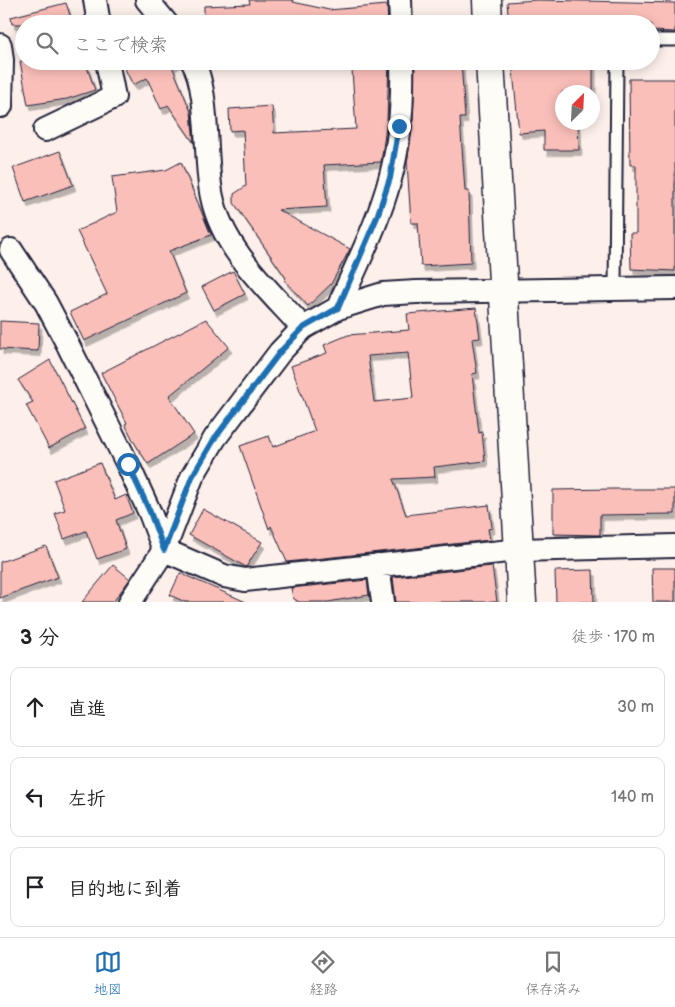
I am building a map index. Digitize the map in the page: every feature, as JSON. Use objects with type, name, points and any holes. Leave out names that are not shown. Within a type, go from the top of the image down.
[{"type":"street","points":[[95,0],[98,15]]},
{"type":"street","points":[[147,0],[160,15]]},
{"type":"street","points":[[400,0],[401,15]]},
{"type":"street","points":[[487,0],[488,15]]},
{"type":"street","points":[[0,45],[2,60],[1,106]]},
{"type":"street","points":[[45,130],[114,97],[109,70]]},
{"type":"street","points":[[197,70],[202,99],[212,198],[226,233],[242,260],[303,328]]},
{"type":"street","points":[[338,308],[377,217],[390,178],[399,126],[402,70]]},
{"type":"street","points":[[491,70],[522,602]]},
{"type":"street","points":[[11,250],[46,303],[66,341],[128,464],[150,512],[164,550],[224,576],[245,580],[518,550],[675,546]]},
{"type":"street","points":[[130,602],[164,550],[192,477],[215,438],[280,352],[303,328],[338,308],[383,294],[675,288]]},
{"type":"street","points":[[378,565],[383,602]]},
{"type":"lane","points":[[660,40],[675,40]]},
{"type":"lane","points":[[615,289],[616,70]]},
{"type":"building","points":[[249,0],[293,0],[293,2],[329,10],[387,5],[388,15],[204,15],[204,6],[250,4]]},
{"type":"building","points":[[537,0],[675,3],[675,32],[660,31],[660,15],[508,15],[507,2]]},
{"type":"building","points":[[66,3],[70,15],[19,15]]},
{"type":"building","points":[[15,16],[15,24],[12,24],[11,17]]},
{"type":"building","points":[[22,70],[88,70],[95,90],[67,99],[28,105]]},
{"type":"building","points":[[126,70],[174,70],[191,112],[194,143],[168,105],[161,109],[147,78],[133,85]]},
{"type":"building","points":[[352,70],[389,70],[387,120],[381,162],[324,165],[327,207],[278,210],[350,249],[331,284],[308,306],[284,280],[286,278],[234,203],[234,194],[246,186],[243,130],[230,131],[229,109],[272,106],[274,133],[356,129]]},
{"type":"building","points":[[415,70],[462,70],[465,118],[460,118],[465,191],[469,191],[471,263],[421,266],[418,223],[411,223],[407,162],[413,122]]},
{"type":"building","points":[[513,70],[593,70],[593,85],[555,85],[555,130],[578,130],[579,150],[544,150],[544,131],[519,133]]},
{"type":"building","points":[[629,79],[675,79],[675,271],[631,269],[630,233],[636,233],[636,165],[630,165]]},
{"type":"building","points":[[60,151],[73,185],[25,202],[13,168]]},
{"type":"building","points":[[181,162],[211,235],[169,251],[186,293],[84,341],[70,312],[107,294],[77,231],[117,212],[112,177],[166,170]]},
{"type":"building","points":[[233,271],[245,294],[214,310],[202,287]]},
{"type":"building","points":[[476,308],[480,338],[472,339],[477,373],[472,374],[479,433],[482,432],[485,461],[434,467],[435,477],[393,479],[406,515],[489,505],[492,528],[488,529],[490,540],[287,562],[271,526],[269,529],[240,446],[269,436],[273,447],[315,431],[291,366],[327,353],[324,345],[348,335],[409,330],[407,314]],"holes":[[[408,353],[413,398],[374,402],[368,356]]]},
{"type":"building","points":[[206,319],[229,347],[169,396],[194,434],[148,464],[134,442],[125,424],[127,423],[101,373]]},
{"type":"building","points":[[0,321],[39,323],[38,351],[0,349]]},
{"type":"building","points":[[50,360],[85,429],[49,448],[26,405],[33,402],[18,380]]},
{"type":"building","points":[[100,463],[115,500],[126,495],[133,513],[116,520],[126,549],[97,559],[86,531],[64,539],[55,513],[65,510],[54,480]]},
{"type":"building","points":[[675,489],[675,514],[600,515],[600,535],[553,534],[553,490]]},
{"type":"building","points":[[203,509],[262,542],[246,567],[189,535]]},
{"type":"building","points":[[46,546],[58,577],[0,598],[0,562]]},
{"type":"building","points":[[113,565],[130,579],[113,602],[82,602]]},
{"type":"building","points":[[492,566],[497,602],[396,602],[393,577]]},
{"type":"building","points":[[652,568],[675,568],[675,602],[653,602]]},
{"type":"building","points":[[593,570],[594,602],[556,602],[555,571]]},
{"type":"building","points":[[180,573],[246,602],[185,602],[170,595]]},
{"type":"building","points":[[367,580],[369,595],[328,602],[299,602],[293,598],[291,588]]},
{"type":"route","points":[[128,464],[150,512],[164,550],[192,477],[215,438],[280,352],[303,328],[338,308],[377,217],[390,178],[399,126]]}]
